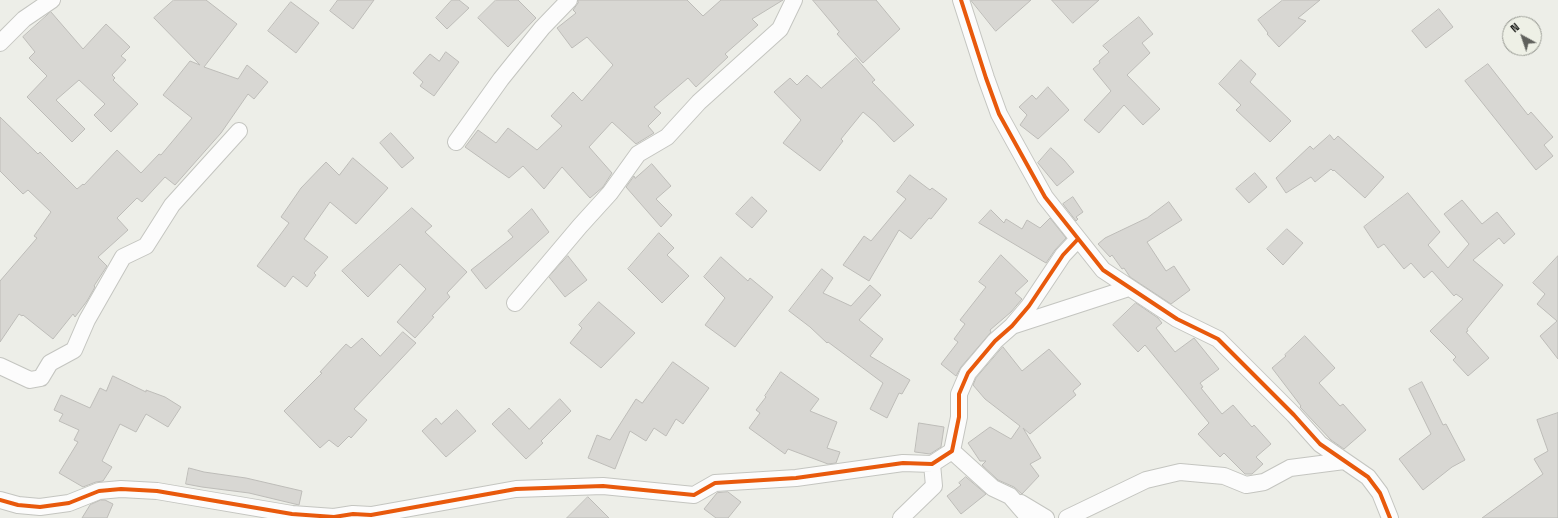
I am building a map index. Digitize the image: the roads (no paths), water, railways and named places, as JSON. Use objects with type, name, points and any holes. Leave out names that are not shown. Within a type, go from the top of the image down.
[{"type":"street","points":[[0,42],[24,19],[52,0]]},
{"type":"street","points":[[456,142],[501,79],[542,28],[569,0]]},
{"type":"street","points":[[515,303],[610,193],[638,154],[667,136],[699,102],[780,29],[794,0]]},
{"type":"street","points":[[961,0],[999,114],[1045,197],[1103,270],[1177,319],[1218,339],[1294,415],[1320,444],[1368,477],[1380,493],[1390,518]]},
{"type":"street","points":[[0,366],[30,380],[41,378],[50,363],[74,350],[87,320],[123,257],[146,246],[172,205],[239,131]]},
{"type":"street","points":[[0,500],[18,505],[40,507],[69,503],[99,491],[121,489],[156,491],[292,514],[334,517],[353,514],[371,515],[516,489],[603,486],[694,495],[715,483],[796,478],[903,463],[932,464],[952,451],[959,417],[959,394],[968,373],[995,341],[1012,326],[1029,306],[1064,255],[1078,239]]},
{"type":"street","points":[[1012,326],[1129,288]]},
{"type":"street","points":[[952,451],[993,488],[1010,496],[1046,518]]},
{"type":"street","points":[[1067,518],[1146,480],[1180,472],[1224,476],[1246,485],[1264,482],[1290,468],[1344,461]]},
{"type":"street","points":[[901,518],[934,486],[932,464]]},
{"type":"street","points":[[1010,496],[1029,518]]}]
